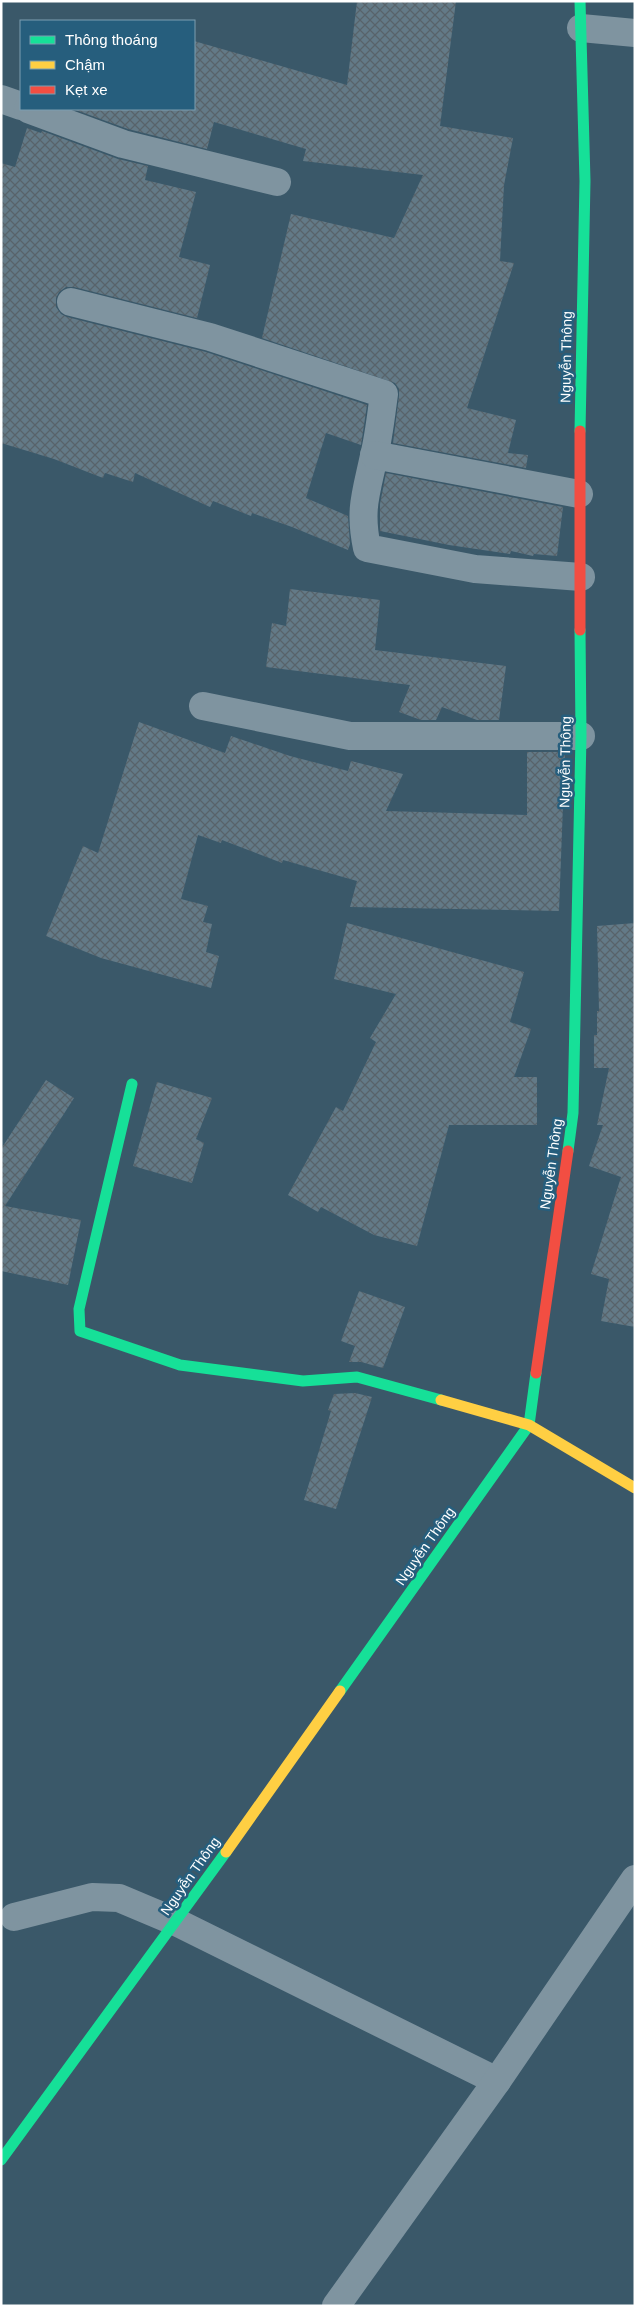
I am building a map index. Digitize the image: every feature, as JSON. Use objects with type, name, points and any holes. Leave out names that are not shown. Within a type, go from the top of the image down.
[{"type":"street","name":"Nguyễn Thông","points":[[1,2160],[176,1922],[529,1425],[573,1114],[581,736],[579,494],[585,181],[580,1]]},
{"type":"street","points":[[581,28],[635,32]]},
{"type":"street","points":[[1,99],[20,106]]},
{"type":"street","points":[[31,110],[123,144],[277,182]]},
{"type":"street","points":[[71,302],[210,337],[384,394],[374,455],[364,499],[362,523],[367,548],[475,569],[581,577]]},
{"type":"street","points":[[374,455],[579,494]]},
{"type":"street","points":[[203,706],[350,736],[581,736]]},
{"type":"street","points":[[132,1084],[79,1309],[80,1331],[180,1365],[303,1381],[357,1378],[529,1425],[635,1488]]},
{"type":"street","points":[[336,2306],[497,2081],[635,1879]]},
{"type":"street","points":[[14,1917],[92,1897],[120,1898],[176,1922],[497,2081]]},
{"type":"building","points":[[357,1],[456,1],[440,126],[513,138],[504,185],[500,261],[514,263],[467,408],[516,420],[508,453],[528,455],[526,468],[393,443],[399,396],[399,389],[395,383],[262,338],[291,214],[394,238],[423,175],[303,161],[306,149],[214,122],[207,149],[128,129],[76,110],[195,110],[195,41],[347,85]]},
{"type":"building","points":[[27,128],[41,133],[42,131],[118,159],[148,166],[145,180],[196,192],[179,257],[210,265],[197,318],[74,287],[66,287],[59,292],[56,298],[56,307],[61,314],[206,352],[367,405],[361,445],[326,433],[306,498],[348,516],[350,544],[348,550],[252,513],[251,516],[213,501],[210,507],[135,473],[133,482],[105,473],[103,478],[54,459],[1,443],[1,163],[15,167]]},
{"type":"building","points":[[386,473],[563,507],[557,556],[534,554],[533,556],[511,551],[510,554],[449,545],[380,531],[380,504]]},
{"type":"building","points":[[290,589],[380,600],[375,650],[506,666],[499,720],[477,720],[442,707],[436,720],[421,720],[399,712],[410,685],[266,667],[272,623],[286,626]]},
{"type":"building","points":[[139,722],[225,753],[231,736],[290,756],[348,771],[351,761],[403,774],[386,811],[527,815],[527,752],[565,752],[559,911],[350,907],[357,881],[283,860],[282,863],[222,840],[221,843],[198,835],[181,899],[208,906],[203,922],[212,924],[206,952],[219,956],[211,988],[101,958],[46,936],[83,846],[98,853]]},
{"type":"building","points":[[347,923],[524,972],[510,1022],[531,1029],[514,1077],[537,1077],[537,1125],[449,1125],[417,1246],[374,1235],[321,1207],[318,1212],[288,1195],[336,1107],[343,1111],[376,1042],[370,1038],[396,994],[334,979]]},
{"type":"building","points":[[635,923],[635,1327],[601,1321],[609,1279],[591,1274],[621,1177],[589,1166],[603,1125],[597,1125],[609,1068],[594,1068],[594,1035],[597,1035],[597,1011],[599,1011],[597,926]]},
{"type":"building","points":[[46,1080],[74,1098],[5,1206],[81,1220],[68,1285],[1,1271],[1,1149]]},
{"type":"building","points":[[157,1082],[212,1098],[196,1139],[204,1143],[192,1183],[133,1166]]},
{"type":"building","points":[[359,1291],[405,1307],[383,1368],[361,1362],[349,1362],[355,1346],[341,1341]]},
{"type":"building","points":[[355,1393],[372,1397],[336,1509],[304,1500],[331,1411],[328,1410],[334,1394]]},
{"type":"traffic: fast","points":[[580,1],[585,181],[580,431]]},
{"type":"traffic: fast","points":[[568,1151],[573,1113],[581,736],[580,630]]},
{"type":"traffic: fast","points":[[132,1084],[79,1309],[80,1331],[180,1365],[303,1381],[357,1377],[441,1400]]},
{"type":"traffic: fast","points":[[340,1691],[529,1425],[536,1373]]},
{"type":"traffic: fast","points":[[1,2160],[226,1852]]},
{"type":"traffic: slow","points":[[441,1400],[529,1425],[635,1488]]},
{"type":"traffic: slow","points":[[226,1852],[340,1691]]},
{"type":"traffic: jam","points":[[580,431],[580,630]]},
{"type":"traffic: jam","points":[[536,1373],[568,1151]]}]
